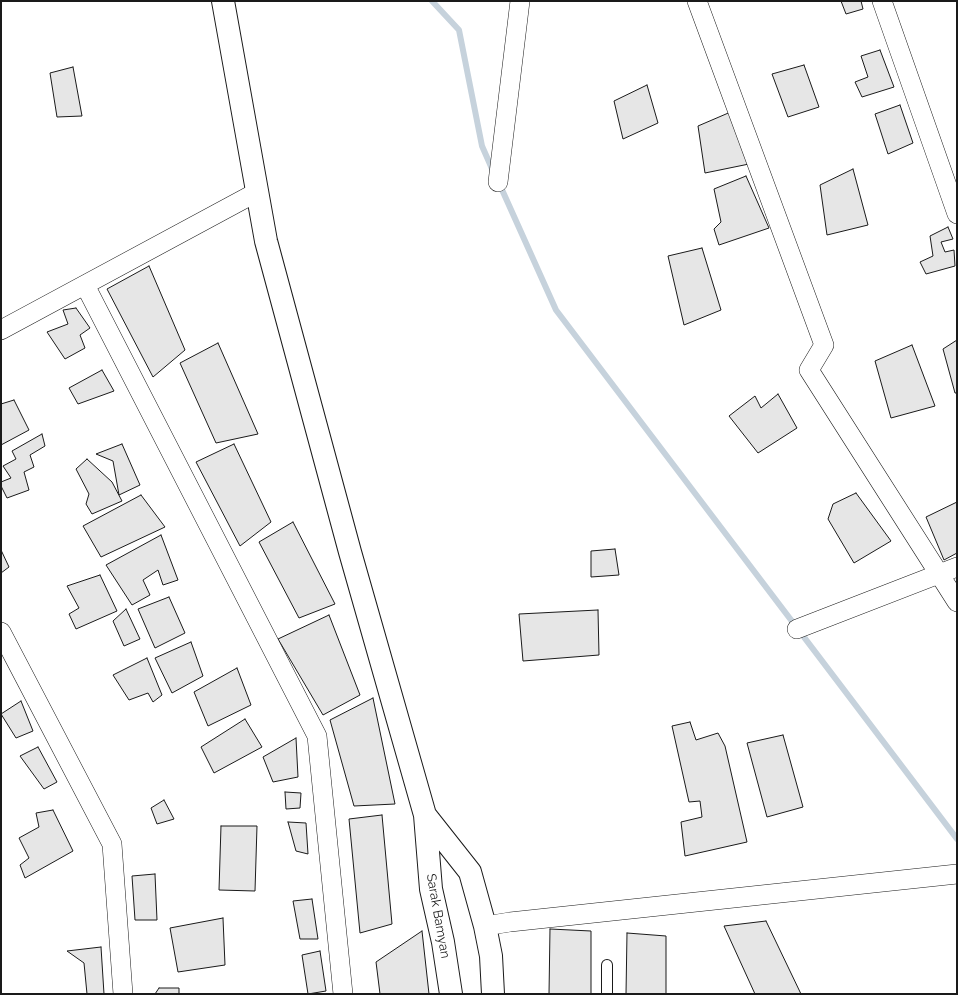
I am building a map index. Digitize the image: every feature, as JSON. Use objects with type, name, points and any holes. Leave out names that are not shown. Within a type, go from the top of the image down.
[{"type":"main road","points":[[223,1],[266,241],[350,552],[425,815],[470,872],[485,926],[491,956],[493,994]]},
{"type":"main road","name":"Sarak Bamyan","points":[[425,815],[430,889],[443,942],[451,994]]},
{"type":"street","points":[[498,182],[520,1]]},
{"type":"street","points":[[697,1],[824,345],[809,370],[957,602]]},
{"type":"street","points":[[882,1],[957,214]]},
{"type":"street","points":[[1,330],[257,192]]},
{"type":"street","points":[[85,285],[317,736],[343,994]]},
{"type":"street","points":[[797,629],[957,567]]},
{"type":"street","points":[[1,632],[112,844],[123,994]]},
{"type":"street","points":[[485,926],[518,921],[957,874]]},
{"type":"lane","points":[[607,965],[607,994]]},
{"type":"building","points":[[841,1],[861,1],[863,9],[846,14]]},
{"type":"building","points":[[880,50],[894,87],[862,97],[855,82],[868,77],[861,56]]},
{"type":"building","points":[[804,65],[819,107],[788,117],[772,74]]},
{"type":"building","points":[[73,67],[82,116],[57,117],[50,73]]},
{"type":"building","points":[[647,85],[658,123],[623,139],[614,101]]},
{"type":"building","points":[[900,105],[913,143],[888,154],[875,114]]},
{"type":"building","points":[[733,111],[749,164],[705,173],[698,126]]},
{"type":"building","points":[[853,169],[868,225],[827,235],[820,185]]},
{"type":"building","points":[[746,176],[769,228],[719,245],[714,229],[721,222],[714,189]]},
{"type":"building","points":[[948,227],[953,239],[941,242],[945,252],[954,250],[955,266],[926,274],[920,262],[933,256],[930,236]]},
{"type":"building","points":[[702,248],[721,310],[684,325],[668,256]]},
{"type":"building","points":[[149,266],[185,350],[153,377],[107,289]]},
{"type":"building","points":[[76,308],[90,328],[80,335],[85,348],[65,359],[47,332],[68,324],[63,310]]},
{"type":"building","points":[[957,340],[957,393],[955,393],[943,349]]},
{"type":"building","points":[[218,343],[258,434],[216,443],[180,363]]},
{"type":"building","points":[[912,345],[935,406],[891,418],[875,361]]},
{"type":"building","points":[[102,370],[114,391],[78,404],[69,388]]},
{"type":"building","points":[[778,394],[797,428],[758,453],[729,416],[755,396],[761,408]]},
{"type":"building","points":[[14,400],[29,430],[1,445],[1,404]]},
{"type":"building","points":[[42,434],[45,446],[30,455],[34,467],[24,472],[29,490],[7,498],[1,486],[1,482],[11,478],[3,466],[16,459],[12,451]]},
{"type":"building","points":[[122,444],[140,485],[119,495],[113,461],[96,454]]},
{"type":"building","points":[[234,444],[271,522],[240,546],[196,462]]},
{"type":"building","points":[[87,459],[112,482],[122,501],[92,514],[86,504],[89,494],[76,469]]},
{"type":"building","points":[[856,493],[891,541],[854,563],[828,519],[833,504]]},
{"type":"building","points":[[141,495],[165,527],[101,557],[83,526]]},
{"type":"building","points":[[957,502],[957,553],[944,560],[926,517]]},
{"type":"building","points":[[293,522],[335,604],[299,618],[259,542]]},
{"type":"building","points":[[161,535],[178,580],[163,585],[158,570],[143,580],[150,595],[132,605],[106,565]]},
{"type":"building","points":[[615,549],[619,575],[591,577],[591,551]]},
{"type":"building","points":[[1,550],[9,567],[1,573]]},
{"type":"building","points":[[100,575],[117,611],[76,629],[69,614],[79,608],[67,586]]},
{"type":"building","points":[[169,597],[185,633],[155,648],[138,609]]},
{"type":"building","points":[[126,609],[140,639],[124,646],[113,621]]},
{"type":"building","points":[[598,610],[599,655],[523,661],[519,614]]},
{"type":"building","points":[[329,615],[360,695],[323,715],[278,639]]},
{"type":"building","points":[[191,642],[203,676],[172,693],[155,658]]},
{"type":"building","points":[[147,658],[162,695],[153,702],[148,693],[129,700],[113,675]]},
{"type":"building","points":[[237,668],[251,705],[208,726],[194,692]]},
{"type":"building","points":[[373,698],[395,804],[354,806],[330,720]]},
{"type":"building","points":[[21,701],[33,731],[16,738],[1,714]]},
{"type":"building","points":[[245,719],[262,747],[214,773],[201,747]]},
{"type":"building","points":[[690,722],[696,740],[718,733],[725,746],[747,842],[685,856],[681,822],[702,817],[700,801],[689,802],[672,726]]},
{"type":"building","points":[[783,735],[803,807],[767,817],[747,743]]},
{"type":"building","points":[[296,738],[298,777],[273,782],[263,757]]},
{"type":"building","points":[[38,747],[57,782],[44,789],[20,756]]},
{"type":"building","points":[[285,792],[301,793],[300,808],[286,809]]},
{"type":"building","points":[[164,800],[174,819],[157,824],[151,808]]},
{"type":"building","points":[[53,810],[73,851],[25,878],[20,865],[29,858],[19,838],[39,827],[36,813]]},
{"type":"building","points":[[382,815],[392,924],[360,933],[349,819]]},
{"type":"building","points":[[288,822],[306,823],[308,854],[296,851]]},
{"type":"building","points":[[221,826],[257,826],[255,891],[219,890]]},
{"type":"building","points":[[155,874],[157,920],[135,920],[132,876]]},
{"type":"building","points":[[312,899],[318,939],[300,939],[293,901]]},
{"type":"building","points":[[223,918],[225,965],[178,972],[170,928]]},
{"type":"building","points":[[766,921],[801,994],[755,994],[724,926]]},
{"type":"building","points":[[550,929],[591,931],[591,994],[549,994]]},
{"type":"building","points":[[422,931],[429,994],[380,994],[376,962]]},
{"type":"building","points":[[627,933],[666,936],[666,994],[626,994]]},
{"type":"building","points":[[101,947],[104,994],[87,994],[84,963],[67,951]]},
{"type":"building","points":[[320,951],[326,991],[308,994],[302,955]]},
{"type":"building","points":[[159,988],[179,988],[179,994],[155,994]]},
{"type":"waterway","points":[[432,1],[459,30],[482,146],[493,171]]},
{"type":"waterway","points":[[499,183],[556,310],[957,839]]}]
